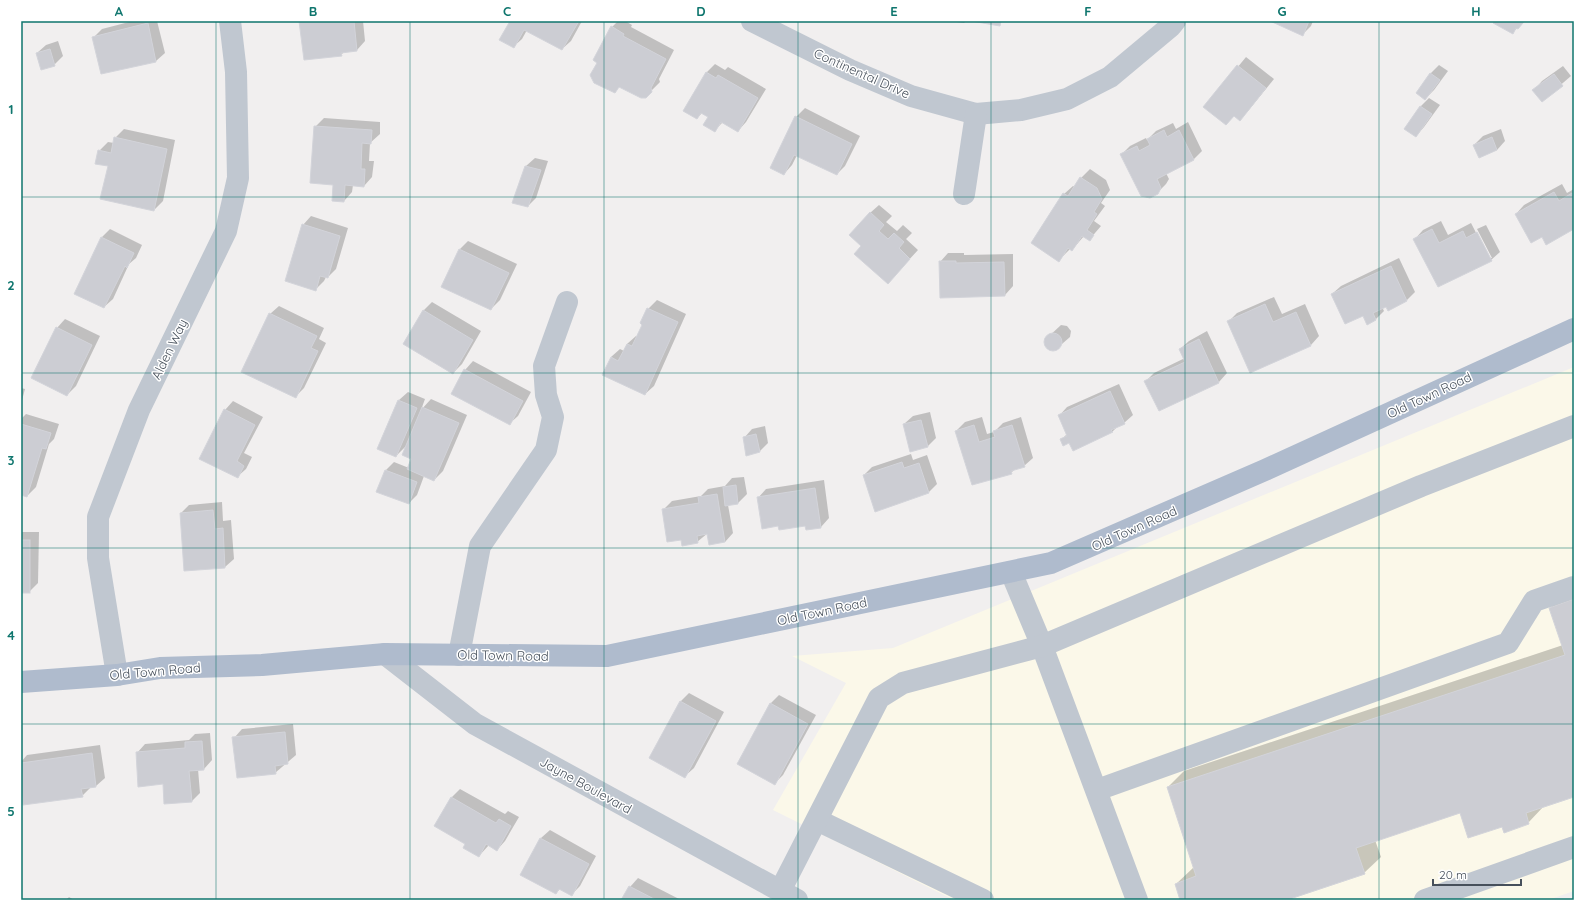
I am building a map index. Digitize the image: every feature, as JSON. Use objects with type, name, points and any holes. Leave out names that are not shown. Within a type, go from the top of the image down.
[{"type":"main road","name":"Old Town Road","points":[[21,682],[117,675],[160,668],[262,664],[385,654],[607,656],[1051,564],[1265,470],[1574,329]]},
{"type":"street","name":"Alden Way","points":[[117,675],[98,558],[98,517],[139,410],[226,231],[238,178],[236,72],[230,21]]},
{"type":"street","name":"Continental Drive","points":[[752,21],[850,70],[911,96],[976,114],[1021,110],[1067,99],[1110,76],[1171,26],[1175,21]]},
{"type":"street","points":[[964,194],[976,114]]},
{"type":"street","points":[[460,655],[480,546],[546,450],[553,417],[546,395],[544,366],[567,302]]},
{"type":"street","points":[[789,895],[816,820],[879,698],[903,683],[1042,646],[1422,486],[1574,426]]},
{"type":"street","points":[[1012,572],[1097,790],[1137,900]]},
{"type":"street","points":[[1097,790],[1508,643],[1534,601],[1574,586]]},
{"type":"street","name":"Jayne Boulevard","points":[[385,654],[475,724],[789,895]]},
{"type":"street","points":[[816,820],[983,900]]},
{"type":"street","points":[[1425,900],[1574,847]]},
{"type":"shaded area","points":[[1574,367],[1574,891],[1548,900],[954,900],[773,810],[846,683],[792,656],[893,648]]},
{"type":"building","points":[[299,21],[354,21],[357,51],[341,53],[342,56],[304,60]]},
{"type":"building","points":[[510,21],[579,21],[562,50],[524,30],[514,48],[499,40]]},
{"type":"building","points":[[971,21],[1001,21],[1000,26]]},
{"type":"building","points":[[1270,21],[1309,21],[1303,36]]},
{"type":"building","points":[[1494,21],[1519,21],[1523,23],[1518,29],[1516,28],[1513,34],[1493,23]]},
{"type":"building","points":[[148,23],[156,62],[101,74],[92,37]]},
{"type":"building","points":[[611,26],[624,34],[623,36],[666,59],[651,88],[652,92],[646,98],[641,98],[619,87],[615,93],[594,83],[590,75],[597,63],[593,60]]},
{"type":"building","points":[[50,49],[55,66],[41,70],[36,53]]},
{"type":"building","points":[[1237,65],[1266,88],[1240,121],[1234,116],[1226,125],[1203,107]]},
{"type":"building","points":[[706,72],[716,78],[718,75],[758,98],[738,132],[721,122],[715,132],[703,125],[708,117],[701,113],[697,119],[683,111]]},
{"type":"building","points":[[1430,73],[1440,80],[1425,100],[1416,93]]},
{"type":"building","points":[[1554,74],[1563,86],[1542,102],[1532,90]]},
{"type":"building","points":[[1420,106],[1432,114],[1416,137],[1404,129]]},
{"type":"building","points":[[795,116],[852,144],[837,175],[794,155],[784,175],[770,168]]},
{"type":"building","points":[[314,126],[372,130],[371,144],[362,143],[361,169],[365,169],[364,187],[345,185],[344,202],[332,201],[333,185],[310,183]]},
{"type":"building","points":[[1164,130],[1167,137],[1179,130],[1194,160],[1157,179],[1161,188],[1158,194],[1150,198],[1141,196],[1120,154],[1137,146],[1139,151],[1150,145],[1147,139]]},
{"type":"building","points":[[114,137],[167,149],[154,211],[100,199],[108,166],[95,164],[98,150],[111,153]]},
{"type":"building","points":[[1492,137],[1497,150],[1479,158],[1473,145]]},
{"type":"building","points":[[525,166],[541,170],[528,207],[512,203]]},
{"type":"building","points":[[1080,177],[1097,188],[1102,199],[1094,212],[1097,214],[1087,230],[1094,235],[1090,241],[1082,236],[1072,251],[1068,248],[1059,262],[1031,243],[1063,193],[1068,196]]},
{"type":"building","points":[[1554,192],[1559,201],[1572,193],[1574,197],[1574,229],[1546,245],[1542,237],[1531,243],[1515,214]]},
{"type":"building","points":[[870,212],[884,225],[879,231],[888,239],[894,233],[904,242],[899,248],[910,259],[888,284],[854,254],[861,246],[849,235]]},
{"type":"building","points":[[302,224],[340,236],[328,278],[320,276],[316,291],[285,281]]},
{"type":"building","points":[[1432,229],[1439,243],[1463,231],[1466,238],[1477,232],[1492,261],[1438,287],[1413,239]]},
{"type":"building","points":[[101,237],[134,253],[127,268],[125,266],[104,308],[74,294]]},
{"type":"building","points":[[459,249],[509,273],[491,310],[441,287]]},
{"type":"building","points":[[939,261],[956,261],[956,263],[1004,262],[1005,296],[940,298]]},
{"type":"building","points":[[1391,266],[1407,301],[1388,311],[1386,307],[1373,313],[1376,320],[1367,325],[1363,316],[1345,324],[1331,294]]},
{"type":"building","points":[[1265,304],[1273,322],[1296,312],[1311,346],[1250,373],[1227,321]]},
{"type":"building","points":[[647,308],[678,322],[645,395],[602,375],[611,357],[618,361],[627,344],[632,346],[642,325],[640,323]]},
{"type":"building","points":[[423,310],[473,340],[453,374],[403,344]]},
{"type":"building","points":[[269,313],[317,336],[311,348],[318,351],[296,398],[241,372]]},
{"type":"building","points":[[56,327],[92,345],[67,396],[31,378]]},
{"type":"building","points":[[1053,333],[1059,336],[1062,342],[1059,348],[1053,351],[1047,348],[1044,342],[1047,336]]},
{"type":"building","points":[[1199,339],[1219,383],[1159,411],[1144,381],[1185,362],[1179,349]]},
{"type":"building","points":[[464,369],[523,401],[510,425],[451,394]]},
{"type":"building","points":[[1110,391],[1125,424],[1111,430],[1113,432],[1073,451],[1069,443],[1063,446],[1060,439],[1067,436],[1058,415]]},
{"type":"building","points":[[398,400],[417,408],[396,457],[377,449]]},
{"type":"building","points":[[422,407],[459,423],[434,481],[407,469],[411,459],[402,455]]},
{"type":"building","points":[[224,409],[255,425],[237,461],[244,466],[238,478],[199,459]]},
{"type":"building","points":[[921,420],[928,447],[910,452],[903,424]]},
{"type":"building","points":[[21,424],[51,433],[46,449],[42,448],[27,497],[21,495]]},
{"type":"building","points":[[974,425],[979,442],[995,437],[993,431],[1012,425],[1025,467],[1011,471],[1012,474],[972,485],[955,431]]},
{"type":"building","points":[[756,434],[760,452],[746,456],[743,437]]},
{"type":"building","points":[[902,462],[904,468],[919,463],[929,493],[875,512],[863,475]]},
{"type":"building","points":[[385,470],[417,482],[409,504],[376,492]]},
{"type":"building","points":[[736,485],[738,504],[725,506],[723,487]]},
{"type":"building","points":[[815,488],[821,528],[806,530],[805,526],[779,530],[778,526],[762,529],[757,497]]},
{"type":"building","points":[[717,494],[725,542],[709,545],[707,534],[697,536],[698,543],[682,546],[681,540],[667,542],[662,509],[699,503],[698,497]]},
{"type":"building","points":[[213,510],[215,529],[223,528],[225,568],[184,571],[180,513]]},
{"type":"building","points":[[21,540],[30,540],[30,593],[21,593]]},
{"type":"building","points":[[1574,599],[1574,797],[1526,813],[1529,824],[1504,833],[1502,827],[1468,838],[1460,813],[1356,848],[1365,874],[1287,900],[1180,900],[1175,884],[1196,876],[1167,787],[1565,655],[1549,608]]},
{"type":"building","points":[[680,701],[716,721],[685,778],[649,758]]},
{"type":"building","points":[[770,703],[808,724],[775,785],[737,764]]},
{"type":"building","points":[[285,732],[288,764],[275,766],[276,774],[237,778],[232,737]]},
{"type":"building","points":[[202,741],[204,770],[189,771],[192,802],[164,804],[163,784],[138,787],[136,752],[185,748],[185,742]]},
{"type":"building","points":[[92,753],[96,787],[81,789],[83,797],[23,805],[21,763]]},
{"type":"building","points":[[451,797],[496,823],[499,819],[511,826],[497,851],[486,844],[479,857],[463,848],[465,844],[434,826]]},
{"type":"building","points":[[540,838],[589,864],[572,896],[559,889],[556,894],[520,875]]},
{"type":"building","points":[[629,886],[656,900],[621,900]]}]
